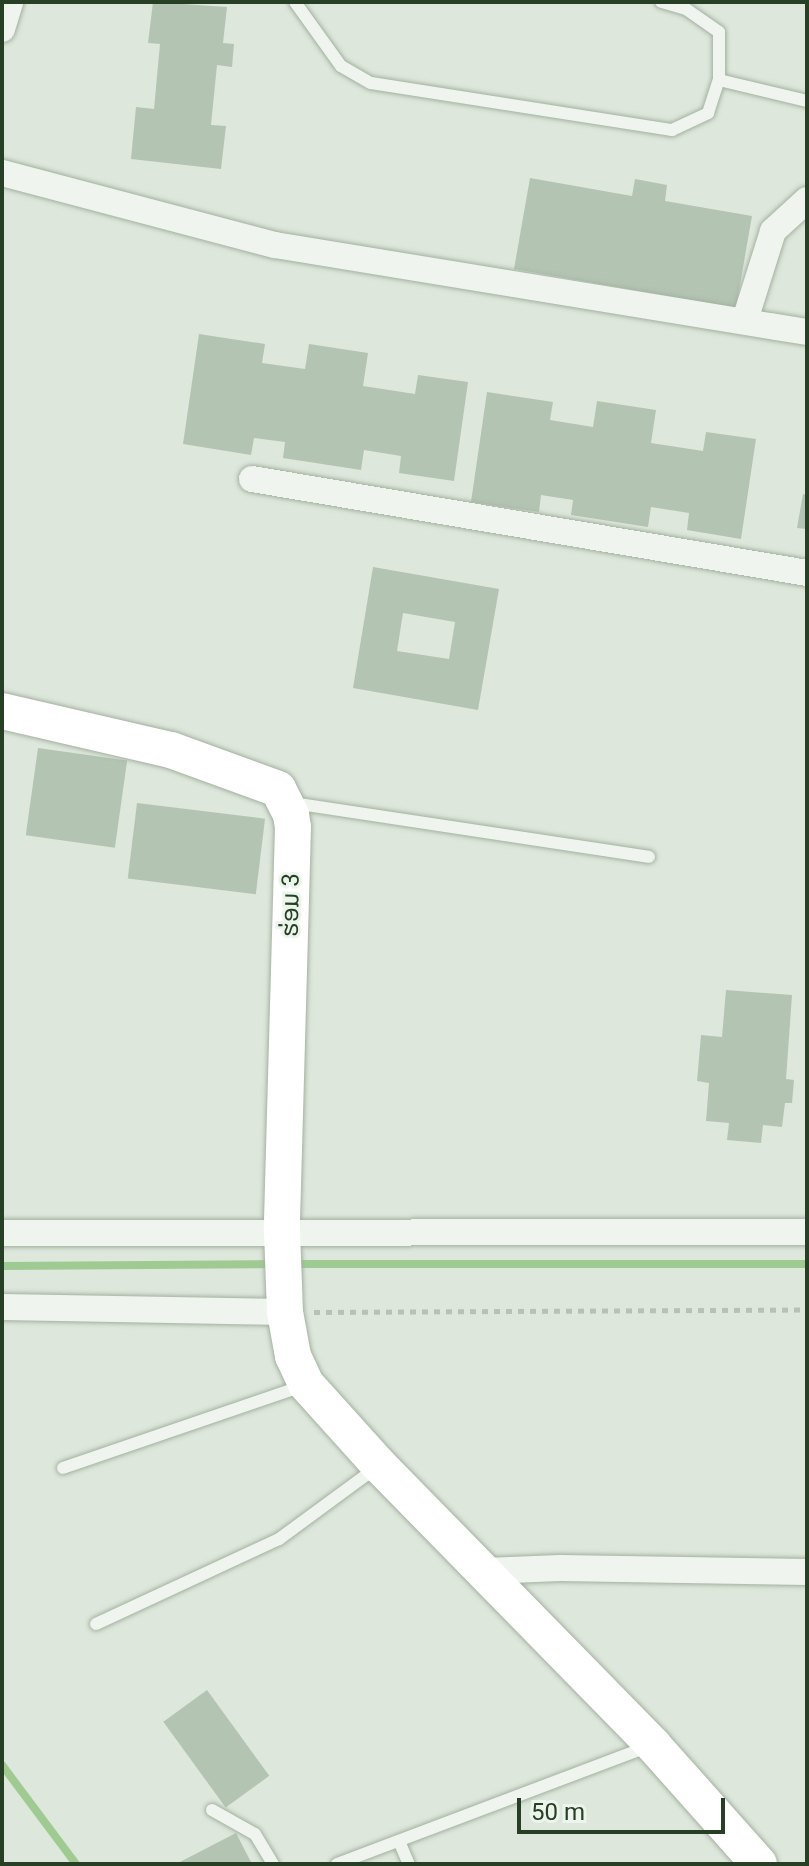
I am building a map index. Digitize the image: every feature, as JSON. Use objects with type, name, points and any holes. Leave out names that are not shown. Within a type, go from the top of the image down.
[{"type":"street","points":[[2,29],[10,2]]},
{"type":"street","points":[[2,173],[275,245],[807,332]]},
{"type":"street","points":[[745,320],[773,231],[807,200]]},
{"type":"street","points":[[252,479],[807,573]]},
{"type":"street","points":[[2,711],[171,750],[267,783],[278,789],[285,802]]},
{"type":"street","name":"ຮ່ອມ 3","points":[[285,802],[293,827],[283,1237],[286,1308],[293,1356],[306,1384]]},
{"type":"street","points":[[2,1233],[283,1237],[807,1232]]},
{"type":"street","points":[[2,1307],[286,1308]]},
{"type":"street","points":[[306,1384],[379,1465],[653,1745],[759,1864]]},
{"type":"street","points":[[485,1571],[560,1568],[807,1572]]},
{"type":"lane","points":[[295,2],[341,66],[371,83],[672,130],[708,113],[719,80],[719,32],[686,9],[661,2]]},
{"type":"lane","points":[[719,80],[807,101]]},
{"type":"lane","points":[[285,802],[649,857]]},
{"type":"lane","points":[[63,1468],[306,1384]]},
{"type":"lane","points":[[96,1624],[279,1539],[379,1465]]},
{"type":"lane","points":[[337,1864],[653,1745]]},
{"type":"lane","points":[[212,1810],[255,1834],[273,1864]]},
{"type":"lane","points":[[399,1841],[409,1864]]},
{"type":"path","points":[[286,1308],[807,1309]]},
{"type":"building","points":[[153,2],[227,7],[223,43],[234,44],[232,67],[217,65],[211,125],[226,126],[221,169],[131,159],[136,107],[154,109],[160,44],[148,43]]},
{"type":"building","points":[[530,178],[632,196],[635,179],[667,185],[665,201],[752,216],[736,308],[514,269]]},
{"type":"building","points":[[199,334],[265,344],[262,363],[305,369],[309,344],[368,353],[363,386],[415,394],[418,375],[468,382],[454,481],[399,473],[401,456],[364,450],[361,470],[283,458],[285,442],[254,438],[251,455],[183,444]]},
{"type":"building","points":[[487,392],[553,402],[550,420],[593,427],[597,401],[656,410],[651,443],[703,451],[706,432],[756,439],[741,539],[687,530],[689,513],[651,507],[648,527],[571,515],[573,500],[541,495],[539,512],[471,502]]},
{"type":"building","points":[[803,494],[807,495],[807,529],[797,528]]},
{"type":"building","points":[[373,567],[499,589],[478,710],[353,688]],"holes":[[[403,613],[455,622],[449,659],[397,651]]]},
{"type":"building","points":[[38,748],[127,761],[115,848],[26,835]]},
{"type":"building","points":[[137,803],[265,819],[256,894],[128,878]]},
{"type":"building","points":[[726,990],[792,995],[786,1079],[794,1080],[792,1103],[785,1103],[782,1127],[763,1125],[761,1143],[727,1140],[729,1123],[706,1121],[709,1083],[697,1081],[701,1035],[722,1037]]},
{"type":"building","points":[[207,1690],[269,1776],[226,1807],[163,1722]]},
{"type":"building","points":[[236,1833],[252,1864],[176,1864]]},
{"type":"waterway","points":[[2,1266],[274,1264]]},
{"type":"waterway","points":[[292,1264],[807,1264]]},
{"type":"waterway","points":[[2,1765],[76,1864]]}]
